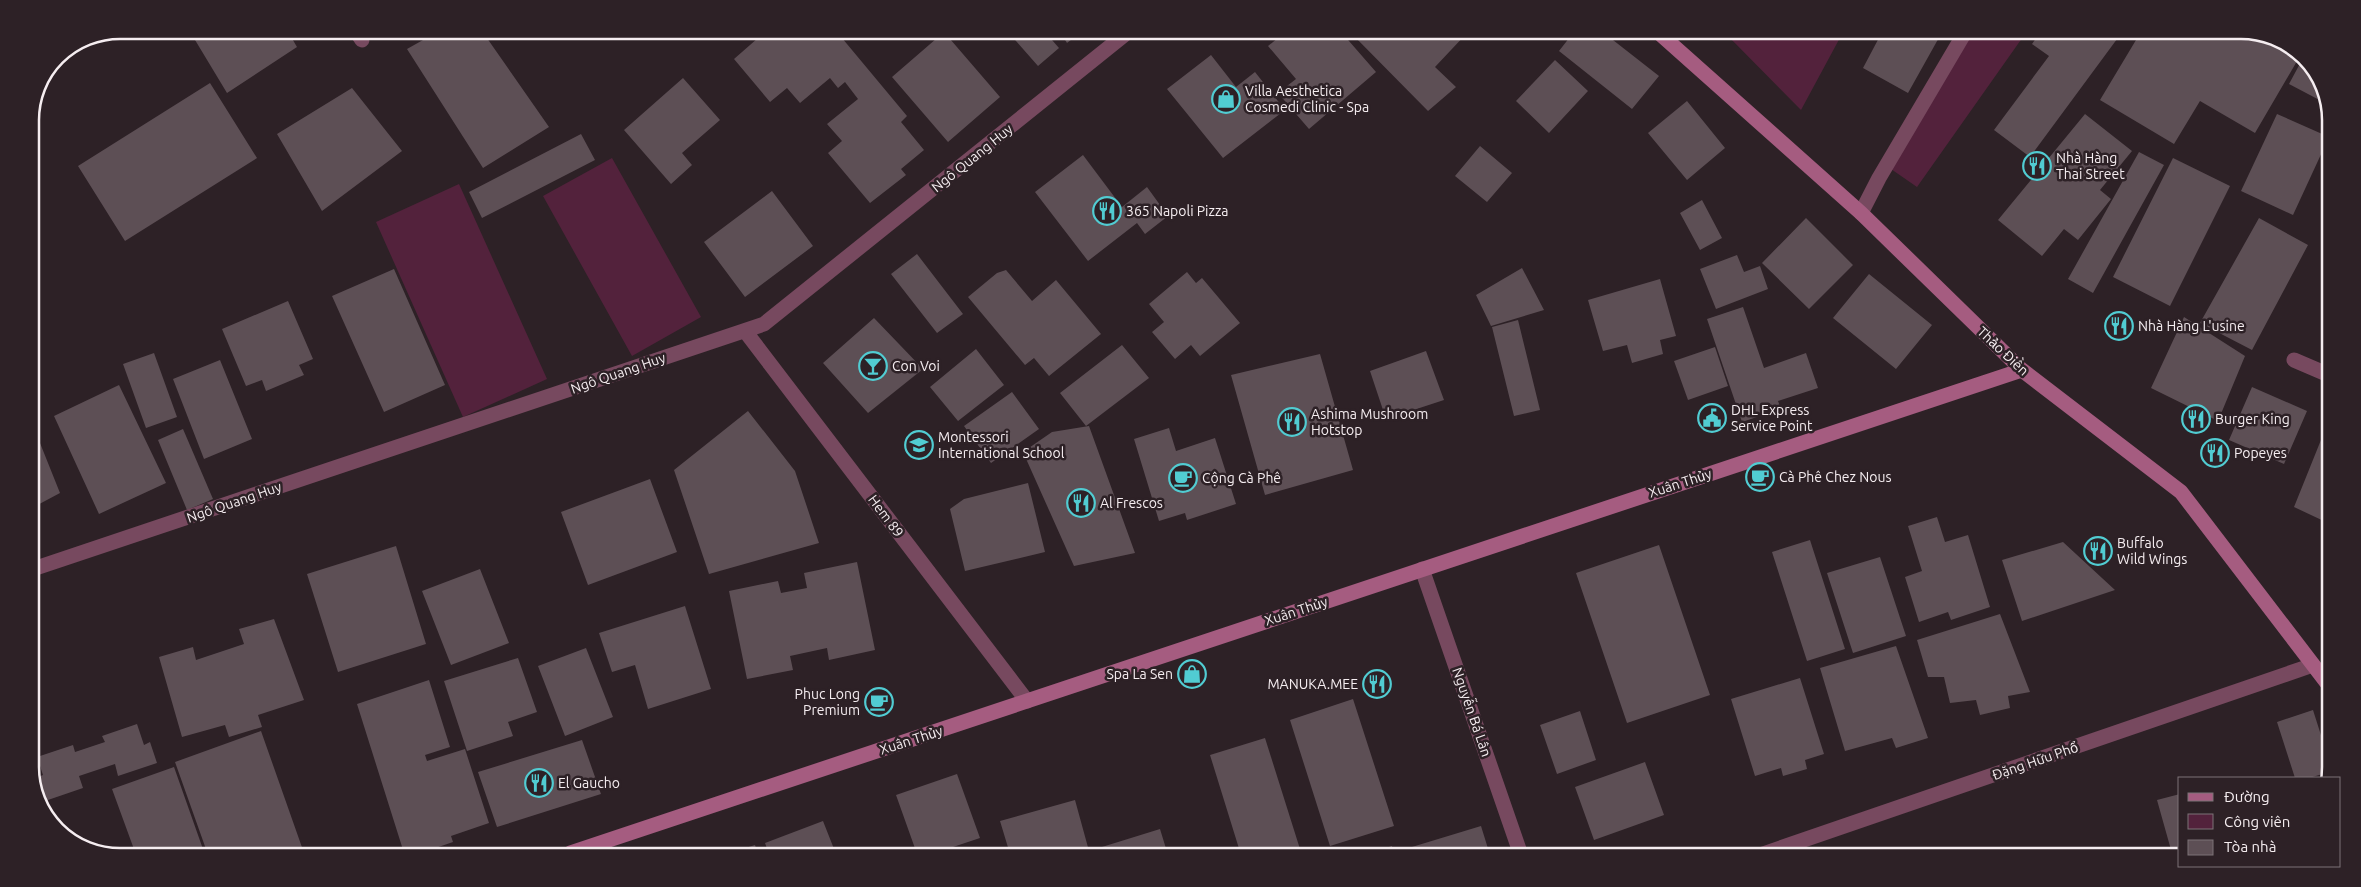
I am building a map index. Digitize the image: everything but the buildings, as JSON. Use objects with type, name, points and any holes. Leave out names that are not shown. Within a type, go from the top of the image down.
[{"type":"street","name":"Ngô Quang Huy","points":[[39,567],[764,324],[1119,39]]},
{"type":"street","name":"Thảo Điền","points":[[1665,39],[1860,213],[2022,370],[2181,492],[2322,677]]},
{"type":"street","points":[[1860,213],[1961,39]]},
{"type":"street","name":"Hem 89","points":[[745,331],[1027,701]]},
{"type":"street","points":[[2294,360],[2322,372]]},
{"type":"street","name":"Xuân Thủy","points":[[585,848],[2022,370]]},
{"type":"street","name":"Nguyễn Bá Lân","points":[[1422,569],[1519,848]]},
{"type":"street","name":"Đặng Hữu Phổ","points":[[1779,848],[2313,665]]},
{"type":"green space","points":[[1731,39],[1839,39],[1801,110]]},
{"type":"green space","points":[[1967,39],[2021,39],[1917,187],[1891,169]]},
{"type":"green space","points":[[612,158],[701,317],[632,356],[543,196]]},
{"type":"green space","points":[[459,184],[547,379],[463,417],[376,222]]},
{"type":"place","name":"Villa Aesthetica Cosmedi Clinic - Spa","points":[[1226,99]]},
{"type":"place","name":"Nhà Hàng Thai Street","points":[[2037,166]]},
{"type":"place","name":"365 Napoli Pizza","points":[[1107,211]]},
{"type":"place","name":"Nhà Hàng L'usine","points":[[2119,326]]},
{"type":"place","name":"Con Voi","points":[[873,366]]},
{"type":"place","name":"DHL Express Service Point","points":[[1712,418]]},
{"type":"place","name":"Burger King","points":[[2196,419]]},
{"type":"place","name":"Ashima Mushroom Hotstop","points":[[1292,422]]},
{"type":"place","name":"Montessori International School","points":[[919,445]]},
{"type":"place","name":"Popeyes","points":[[2215,453]]},
{"type":"place","name":"Cà Phê Chez Nous","points":[[1760,477]]},
{"type":"place","name":"Cộng Cà Phê","points":[[1183,478]]},
{"type":"place","name":"Al Frescos","points":[[1081,503]]},
{"type":"place","name":"Buffalo Wild Wings","points":[[2098,551]]},
{"type":"place","name":"Spa La Sen","points":[[1192,674]]},
{"type":"place","name":"MANUKA.MEE","points":[[1377,684]]},
{"type":"place","name":"Phuc Long Premium","points":[[879,702]]},
{"type":"place","name":"El Gaucho","points":[[539,783]]}]
